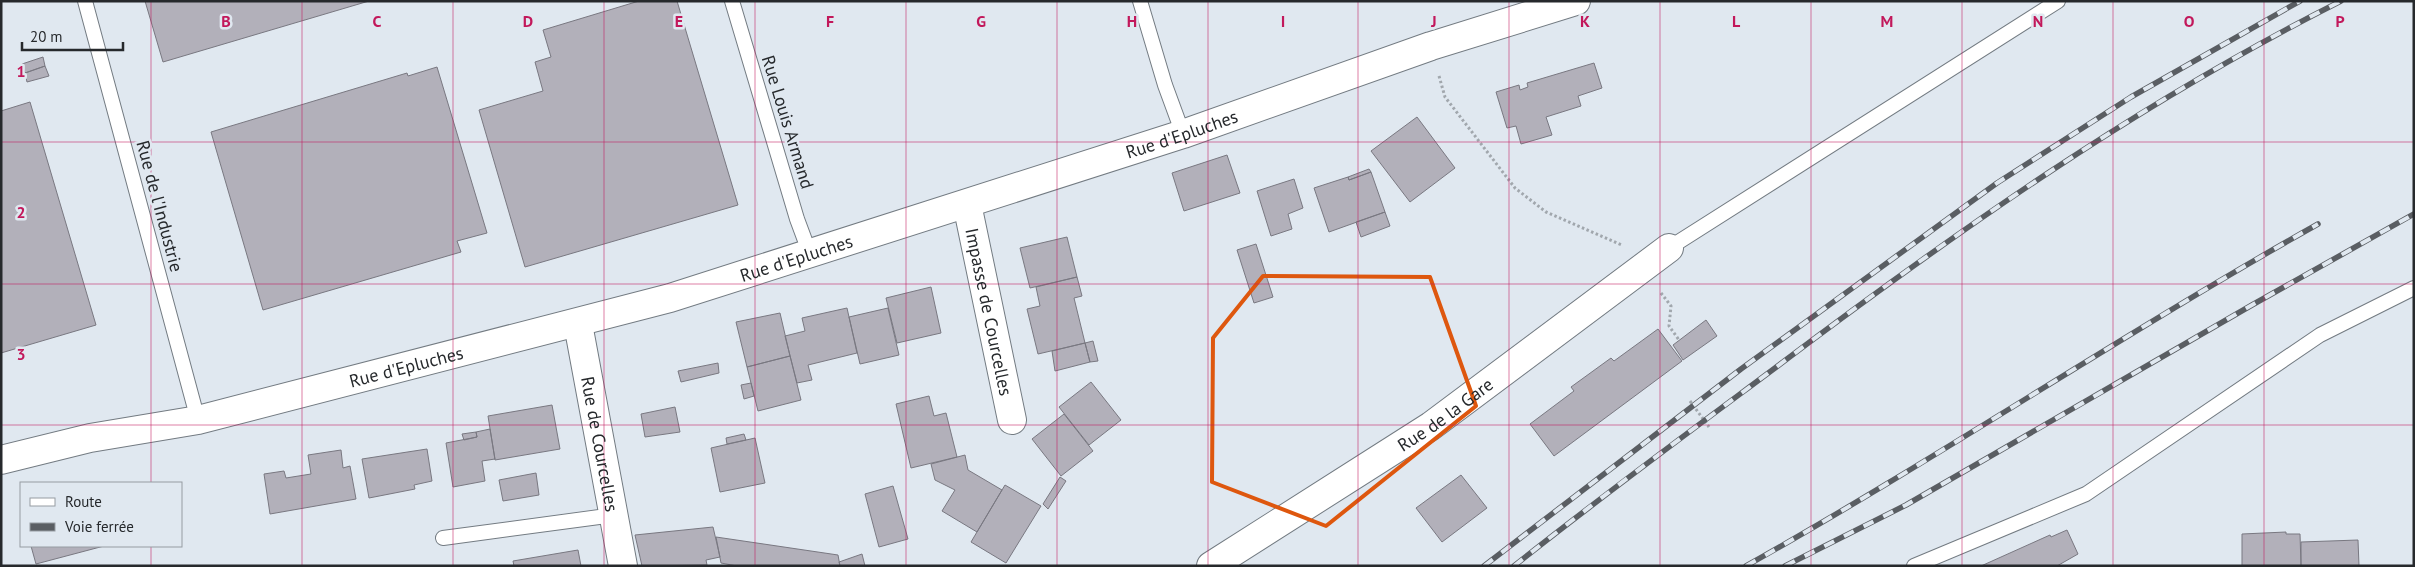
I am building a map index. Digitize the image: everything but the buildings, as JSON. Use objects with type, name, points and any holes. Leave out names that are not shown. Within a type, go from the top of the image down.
[{"type":"street","name":"Rue d'Epluches","points":[[1,460],[90,438],[198,420],[578,324],[670,298],[1183,134],[1431,46],[1576,1]]},
{"type":"street","name":"Impasse de Courcelles","points":[[967,204],[1012,420]]},
{"type":"street","name":"Rue de la Gare","points":[[1211,566],[1431,426],[1669,248]]},
{"type":"street","name":"Rue de Courcelles","points":[[578,324],[623,566]]},
{"type":"lane","name":"Rue de l'Industrie","points":[[85,1],[198,420]]},
{"type":"lane","name":"Rue Louis Armand","points":[[732,1],[797,219],[810,254]]},
{"type":"lane","points":[[1140,1],[1165,85],[1183,134]]},
{"type":"lane","points":[[1669,248],[2058,1]]},
{"type":"lane","points":[[1914,566],[2086,494],[2320,335],[2414,288]]},
{"type":"lane","points":[[444,538],[614,514]]},
{"type":"path","points":[[1431,46],[1444,97],[1515,188],[1546,212],[1630,248]]},
{"type":"path","points":[[1690,400],[1709,427]]},
{"type":"highlighted area","points":[[1263,276],[1430,277],[1476,406],[1326,526],[1212,482],[1213,338]]},
{"type":"railway","points":[[1484,566],[1741,369],[1997,183],[2131,97],[2300,1]]},
{"type":"railway","points":[[1514,566],[1642,467],[1978,220],[2119,127],[2265,41],[2341,1]]},
{"type":"railway","points":[[1785,566],[1906,505],[2252,305],[2414,214]]},
{"type":"railway","points":[[1746,566],[1890,482],[2174,308],[2318,224]]}]
